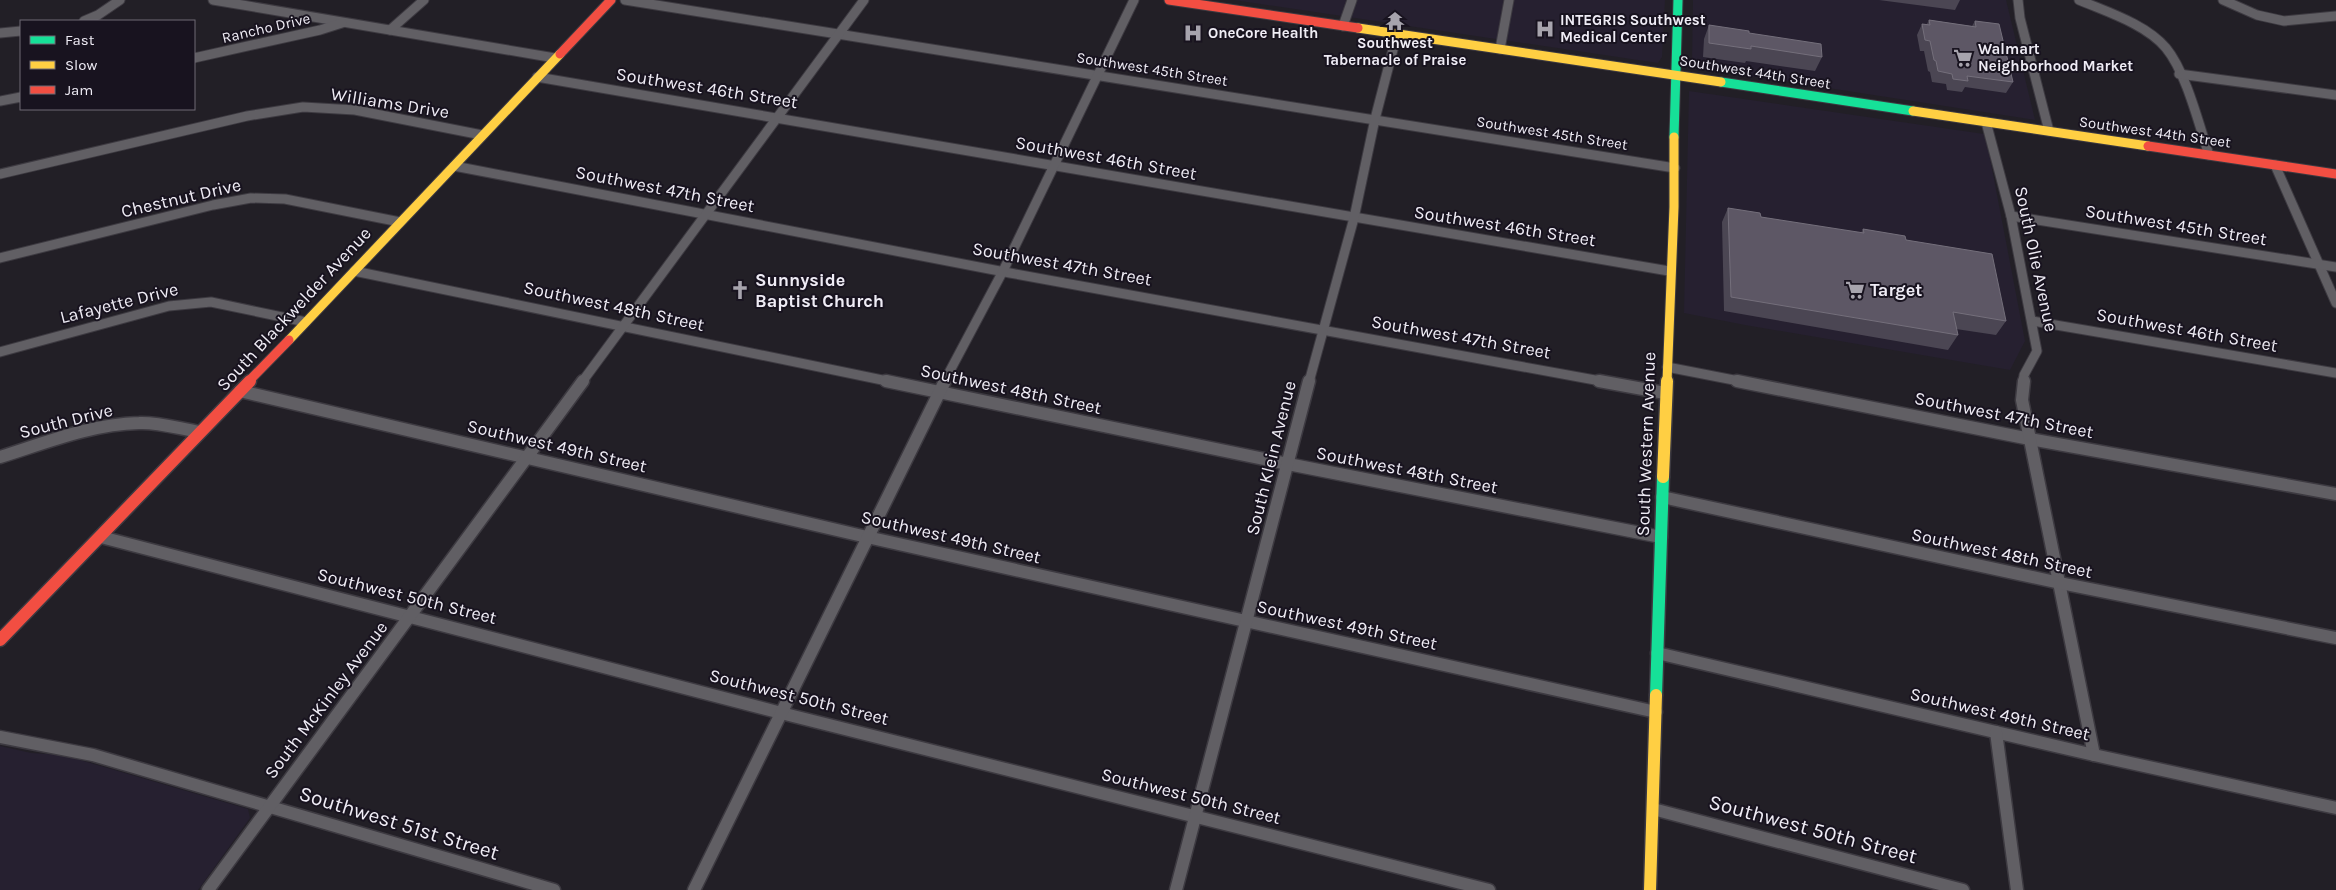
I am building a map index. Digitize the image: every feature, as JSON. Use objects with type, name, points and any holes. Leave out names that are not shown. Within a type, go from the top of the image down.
[{"type":"main road","name":"South Blackwelder Avenue","points":[[0,640],[101,537],[611,0]]},
{"type":"main road","name":"Southwest 44th Street","points":[[1169,0],[2336,174]]},
{"type":"main road","name":"South Western Avenue","points":[[1650,890],[1669,271],[1675,168],[1675,75],[1678,0]]},
{"type":"street","points":[[86,20],[98,15],[120,0]]},
{"type":"street","points":[[213,0],[555,58]]},
{"type":"street","points":[[390,30],[424,0]]},
{"type":"street","name":"Southwest 45th Street","points":[[625,0],[1675,168]]},
{"type":"street","name":"South McKinley Avenue","points":[[208,890],[864,0]]},
{"type":"street","points":[[694,890],[939,392],[1003,271],[1134,0]]},
{"type":"street","points":[[1343,26],[1352,0]]},
{"type":"street","points":[[1500,49],[1509,0]]},
{"type":"street","points":[[2018,0],[2020,18],[2049,131]]},
{"type":"street","points":[[2079,0],[2115,16],[2154,38],[2169,53],[2179,74],[2209,155]]},
{"type":"street","points":[[2223,0],[2277,20],[2292,22],[2336,16]]},
{"type":"street","name":"Rancho Drive","points":[[195,58],[320,30],[344,22]]},
{"type":"street","points":[[0,33],[20,31]]},
{"type":"street","name":"South Klein Avenue","points":[[1176,890],[1322,329],[1354,218],[1375,119],[1397,34]]},
{"type":"street","points":[[2179,74],[2336,95]]},
{"type":"street","name":"Southwest 46th Street","points":[[538,77],[1669,271]]},
{"type":"street","points":[[0,101],[20,97]]},
{"type":"street","name":"Williams Drive","points":[[0,174],[248,116],[303,107],[355,110],[482,135]]},
{"type":"street","name":"South Olie Avenue","points":[[1986,122],[2010,216],[2032,321],[2037,351],[2024,375],[2022,400],[2094,755]]},
{"type":"street","points":[[2275,165],[2336,303]]},
{"type":"street","name":"Southwest 47th Street","points":[[454,166],[1003,271],[1666,393]]},
{"type":"street","name":"Chestnut Drive","points":[[0,258],[213,205],[251,198],[286,199],[400,222]]},
{"type":"street","name":"Southwest 45th Street","points":[[2010,216],[2336,267]]},
{"type":"street","name":"Southwest 48th Street","points":[[354,271],[1288,464],[1661,537]]},
{"type":"street","name":"Lafayette Drive","points":[[0,352],[169,306],[211,302],[306,322]]},
{"type":"street","name":"Southwest 46th Street","points":[[2032,321],[2336,373]]},
{"type":"street","name":"Southwest 47th Street","points":[[1666,367],[2030,438],[2336,494]]},
{"type":"street","name":"Southwest 49th Street","points":[[240,391],[867,537],[1656,712]]},
{"type":"street","name":"South Drive","points":[[0,457],[96,428],[119,425],[141,423],[200,432]]},
{"type":"street","name":"Southwest 48th Street","points":[[1662,498],[2060,583],[2336,638]]},
{"type":"street","name":"Southwest 50th Street","points":[[101,537],[781,712],[1489,890]]},
{"type":"street","name":"Southwest 49th Street","points":[[1657,653],[2094,755],[2336,808]]},
{"type":"street","points":[[1996,732],[2018,890]]},
{"type":"street","name":"Southwest 51st Street","points":[[0,737],[75,751],[270,806],[554,890]]},
{"type":"street","name":"Southwest 50th Street","points":[[1653,809],[1963,890]]},
{"type":"shaded area","name":"INTEGRIS Southwest Medical Center","points":[[1234,0],[1665,0],[1662,57],[1658,63]]},
{"type":"shaded area","points":[[1693,0],[2006,0],[2035,120],[1698,68],[1692,64]]},
{"type":"shaded area","points":[[1689,91],[1984,134],[2025,341],[2010,370],[1684,313]]},
{"type":"shaded area","points":[[0,746],[31,753],[63,755],[248,809],[250,818],[198,890],[0,890]]},
{"type":"building","name":"Walmart Neighborhood Market","points":[[1929,20],[1976,27],[1975,21],[1999,24],[2013,82],[1967,76],[1968,81],[1953,79],[1952,74],[1938,71],[1930,41],[1925,40],[1922,24],[1930,25]]},
{"type":"building","points":[[1709,25],[1821,44],[1822,57],[1751,46],[1751,49],[1709,43]]},
{"type":"building","name":"Target","points":[[1728,208],[1760,213],[1761,217],[1864,233],[1863,229],[1905,236],[1906,240],[1992,254],[2006,321],[1953,312],[1958,335],[1731,297]]},
{"type":"traffic: fast","points":[[1674,137],[1678,0]]},
{"type":"traffic: fast","points":[[1721,82],[1913,111]]},
{"type":"traffic: fast","points":[[1656,695],[1663,477]]},
{"type":"traffic: slow","points":[[1358,28],[1721,82]]},
{"type":"traffic: slow","points":[[289,340],[560,54]]},
{"type":"traffic: slow","points":[[1913,111],[2148,146]]},
{"type":"traffic: slow","points":[[1663,477],[1674,207],[1674,137]]},
{"type":"traffic: slow","points":[[1650,890],[1656,695]]},
{"type":"traffic: jam","points":[[560,54],[611,0]]},
{"type":"traffic: jam","points":[[1169,0],[1358,28]]},
{"type":"traffic: jam","points":[[2148,146],[2336,174]]},
{"type":"traffic: jam","points":[[0,640],[289,340]]},
{"type":"place","name":"Southwest Tabernacle of Praise","points":[[1395,21]]},
{"type":"place","name":"INTEGRIS Southwest Medical Center","points":[[1545,29]]},
{"type":"place","name":"OneCore Health","points":[[1193,33]]},
{"type":"place","name":"Walmart Neighborhood Market","points":[[1963,58]]},
{"type":"place","name":"Sunnyside Baptist Church","points":[[740,290]]},
{"type":"place","name":"Target","points":[[1855,290]]}]
